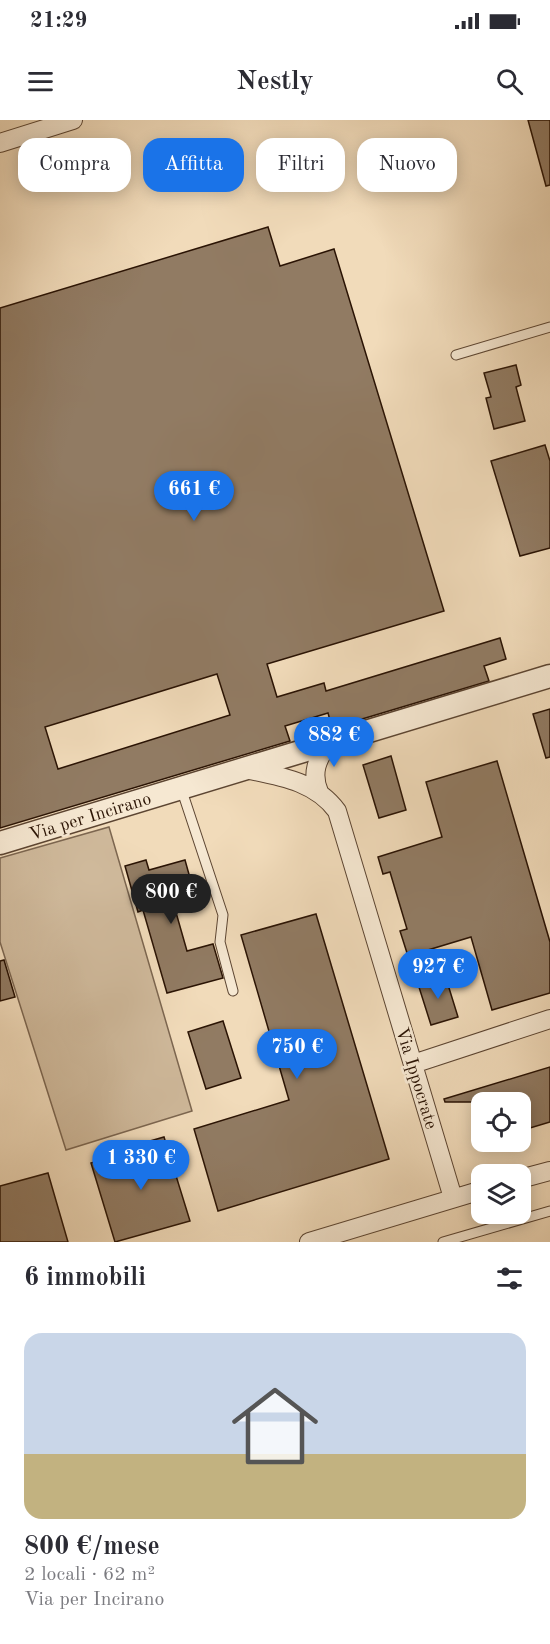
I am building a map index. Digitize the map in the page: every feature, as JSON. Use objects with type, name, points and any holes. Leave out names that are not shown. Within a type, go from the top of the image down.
[{"type":"street","points":[[0,143],[73,120]]},
{"type":"street","name":"Via per Incirano","points":[[0,843],[550,676]]},
{"type":"street","points":[[319,792],[314,782],[315,769],[319,756],[328,743]]},
{"type":"street","name":"Via Ippocrate","points":[[245,769],[298,782],[319,792],[337,812],[453,1198]]},
{"type":"street","points":[[413,1064],[550,1019]]},
{"type":"street","points":[[531,1176],[550,1171]]},
{"type":"street","points":[[309,1242],[471,1193]]},
{"type":"lane","points":[[456,355],[550,327]]},
{"type":"lane","points":[[181,788],[223,915],[220,942],[233,991]]},
{"type":"lane","points":[[443,1242],[550,1211]]},
{"type":"shaded area","points":[[109,827],[192,1111],[66,1150],[0,942],[0,858]]},
{"type":"building","points":[[528,120],[550,120],[550,185],[546,186]]},
{"type":"building","points":[[268,227],[280,266],[334,249],[444,611],[267,664],[277,697],[324,683],[326,691],[500,638],[506,659],[484,666],[489,681],[332,728],[328,713],[285,726],[290,741],[0,828],[0,308]],"holes":[[[217,674],[230,715],[58,769],[45,727]]]},
{"type":"building","points":[[516,365],[521,385],[516,387],[525,421],[494,429],[486,398],[491,397],[484,373]]},
{"type":"building","points":[[545,445],[550,461],[550,548],[520,556],[491,461]]},
{"type":"building","points":[[550,709],[550,757],[546,758],[533,714]]},
{"type":"building","points":[[391,756],[406,810],[379,818],[363,765]]},
{"type":"building","points":[[497,761],[550,942],[550,993],[492,1010],[471,937],[408,956],[400,931],[407,929],[390,872],[383,874],[378,857],[442,837],[426,782]]},
{"type":"building","points":[[146,860],[149,870],[185,860],[195,896],[173,902],[187,951],[213,944],[223,978],[167,993],[143,910],[138,912],[125,866]]},
{"type":"building","points":[[316,914],[389,1159],[218,1211],[194,1129],[289,1100],[241,935]]},
{"type":"building","points":[[4,960],[15,997],[0,1001],[0,961]]},
{"type":"building","points":[[445,975],[458,1017],[431,1025],[418,984]]},
{"type":"building","points":[[223,1021],[241,1078],[206,1089],[188,1032]]},
{"type":"building","points":[[550,1067],[550,1122],[531,1128],[531,1092],[471,1092],[471,1102],[445,1102],[444,1099]]},
{"type":"building","points":[[164,1137],[190,1221],[115,1242],[91,1163],[130,1152],[129,1147]]},
{"type":"building","points":[[48,1173],[68,1242],[0,1242],[0,1186]]}]
